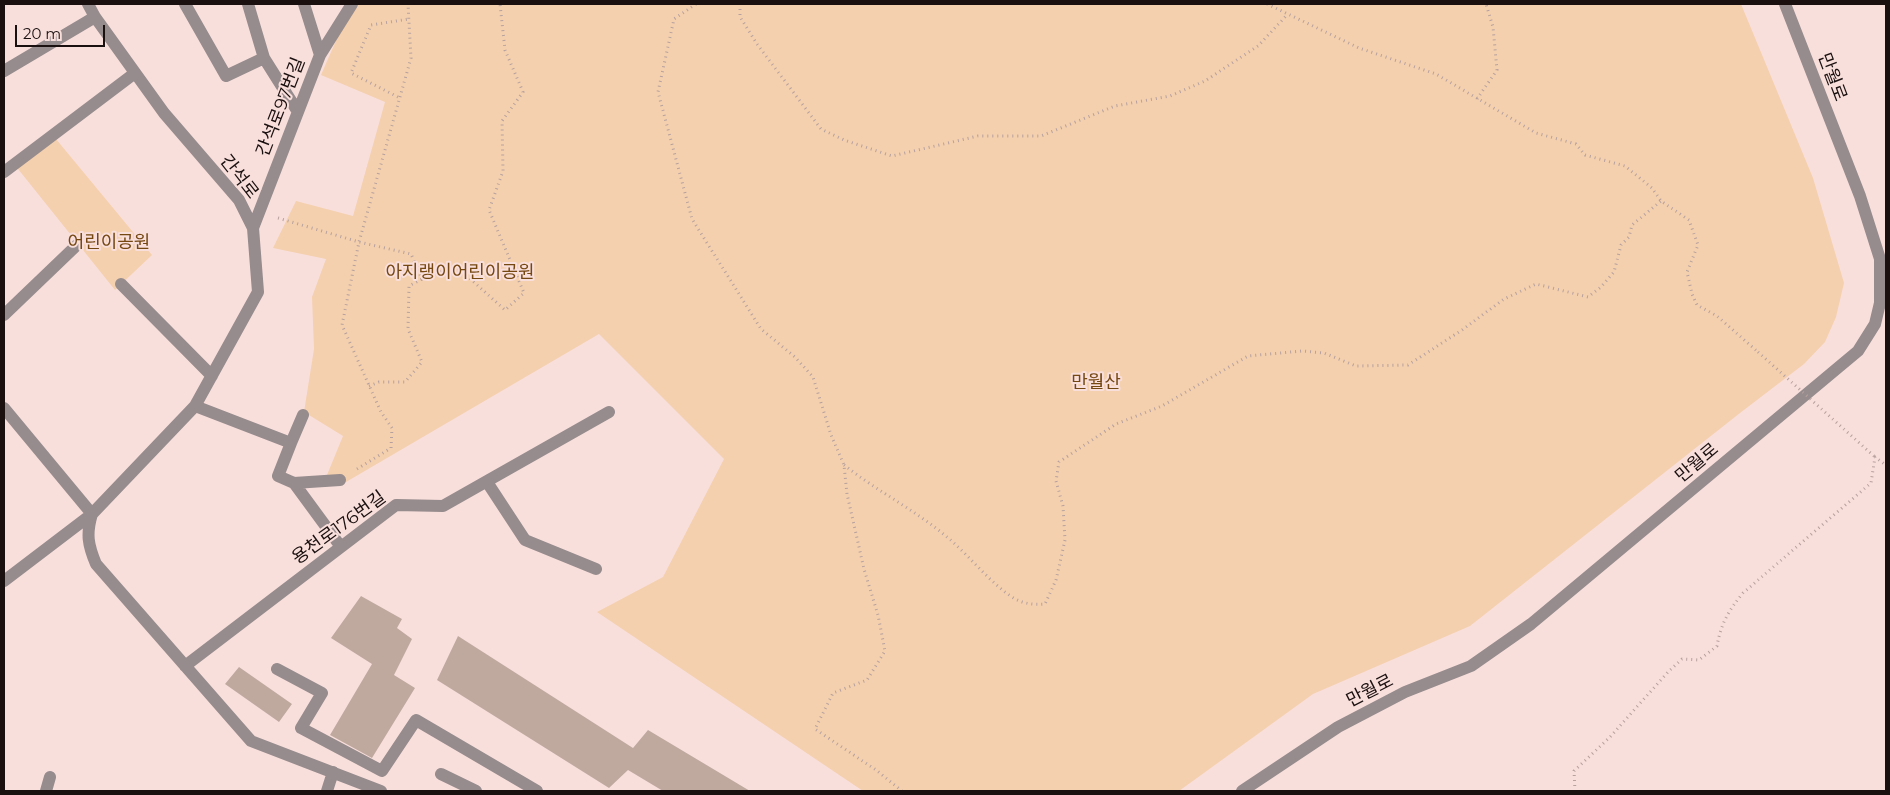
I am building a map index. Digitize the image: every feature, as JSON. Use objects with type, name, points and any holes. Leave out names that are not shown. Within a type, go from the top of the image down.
[{"type":"street","name":"간석로","points":[[4,581],[92,514],[194,406],[258,292],[253,228],[239,200],[164,113],[95,17],[88,4]]},
{"type":"street","points":[[186,4],[226,76],[264,58]]},
{"type":"street","points":[[248,4],[264,58],[298,112]]},
{"type":"street","points":[[304,4],[320,55]]},
{"type":"street","name":"간석로97번길","points":[[253,228],[320,55],[352,4]]},
{"type":"street","name":"만월로","points":[[1242,791],[1338,727],[1405,692],[1471,666],[1532,624],[1858,351],[1874,324],[1880,302],[1880,259],[1860,196],[1785,4]]},
{"type":"street","points":[[4,71],[95,17]]},
{"type":"street","points":[[4,172],[33,148],[135,73]]},
{"type":"street","points":[[4,315],[78,244]]},
{"type":"street","points":[[122,284],[212,376]]},
{"type":"street","points":[[1874,324],[1886,316]]},
{"type":"street","points":[[194,406],[291,443]]},
{"type":"street","points":[[4,408],[92,514],[87,533],[89,548],[96,564],[251,741],[381,791]]},
{"type":"street","name":"용천로176번길","points":[[185,666],[396,505],[444,506],[609,412]]},
{"type":"street","points":[[303,415],[278,476],[294,483],[340,480]]},
{"type":"street","points":[[486,482],[525,540],[596,569]]},
{"type":"street","points":[[294,483],[341,547]]},
{"type":"street","points":[[277,669],[322,693],[301,728],[382,771],[416,720],[535,791]]},
{"type":"street","points":[[327,791],[333,772]]},
{"type":"street","points":[[441,774],[476,791]]},
{"type":"street","points":[[46,791],[50,777]]},
{"type":"path","points":[[340,480],[391,448],[392,428],[381,412],[342,325],[358,242],[398,97],[411,58],[408,4]]},
{"type":"path","points":[[370,386],[379,382],[405,382],[422,362],[408,329],[409,286],[456,266],[505,310],[524,293],[489,210],[503,171],[502,122],[523,92],[506,50],[500,4]]},
{"type":"path","points":[[696,4],[674,19],[658,92],[692,219],[761,329],[795,357],[813,377],[831,435],[844,465],[848,494],[864,569],[878,615],[885,651],[867,680],[833,693],[815,729],[876,770],[902,791]]},
{"type":"path","points":[[740,4],[740,17],[757,44],[821,129],[844,140],[892,156],[978,136],[1041,136],[1115,106],[1170,96],[1205,82],[1258,46],[1287,15]]},
{"type":"path","points":[[1267,4],[1359,48],[1436,74],[1536,133],[1576,144],[1584,154],[1625,166],[1652,188],[1661,201],[1689,220],[1698,245],[1687,272],[1692,294],[1697,305],[1723,321],[1874,457],[1886,465]]},
{"type":"path","points":[[1477,99],[1497,70],[1493,27],[1486,4]]},
{"type":"path","points":[[398,97],[351,73],[371,25],[409,19]]},
{"type":"path","points":[[844,465],[867,484],[907,506],[948,538],[1012,597],[1030,605],[1045,604],[1056,580],[1065,540],[1063,506],[1056,481],[1059,462],[1071,452],[1116,424],[1162,406],[1248,356],[1302,350],[1324,353],[1356,366],[1408,365],[1462,330],[1504,299],[1536,284],[1588,297],[1602,287],[1614,272],[1621,245],[1629,238],[1632,225],[1661,201]]},
{"type":"path","points":[[260,210],[286,222],[358,242],[411,254],[422,279]]},
{"type":"path","points":[[1575,791],[1574,771],[1610,737],[1668,672],[1682,659],[1699,660],[1717,646],[1720,628],[1727,613],[1743,593],[1871,483],[1874,457]]},
{"type":"green space","name":"만월산","points":[[352,4],[1741,4],[1813,178],[1844,283],[1836,317],[1825,342],[1804,364],[1470,626],[1313,694],[1179,791],[863,791],[597,612],[663,577],[724,459],[599,334],[346,482],[327,475],[343,436],[304,412],[314,349],[312,297],[326,259],[273,248],[296,201],[353,216],[385,102],[321,75]]},
{"type":"green space","name":"어린이공원","points":[[51,133],[152,255],[115,290],[14,164]]},
{"type":"building","points":[[361,596],[402,619],[397,628],[412,639],[394,675],[415,688],[372,758],[330,735],[372,664],[331,638]]},
{"type":"building","points":[[458,636],[633,748],[648,730],[750,791],[663,791],[628,770],[609,788],[437,680]]},
{"type":"building","points":[[239,667],[292,704],[279,722],[225,684]]},
{"type":"park label","name":"아지랭이어린이공원","points":[[460,273]]}]
